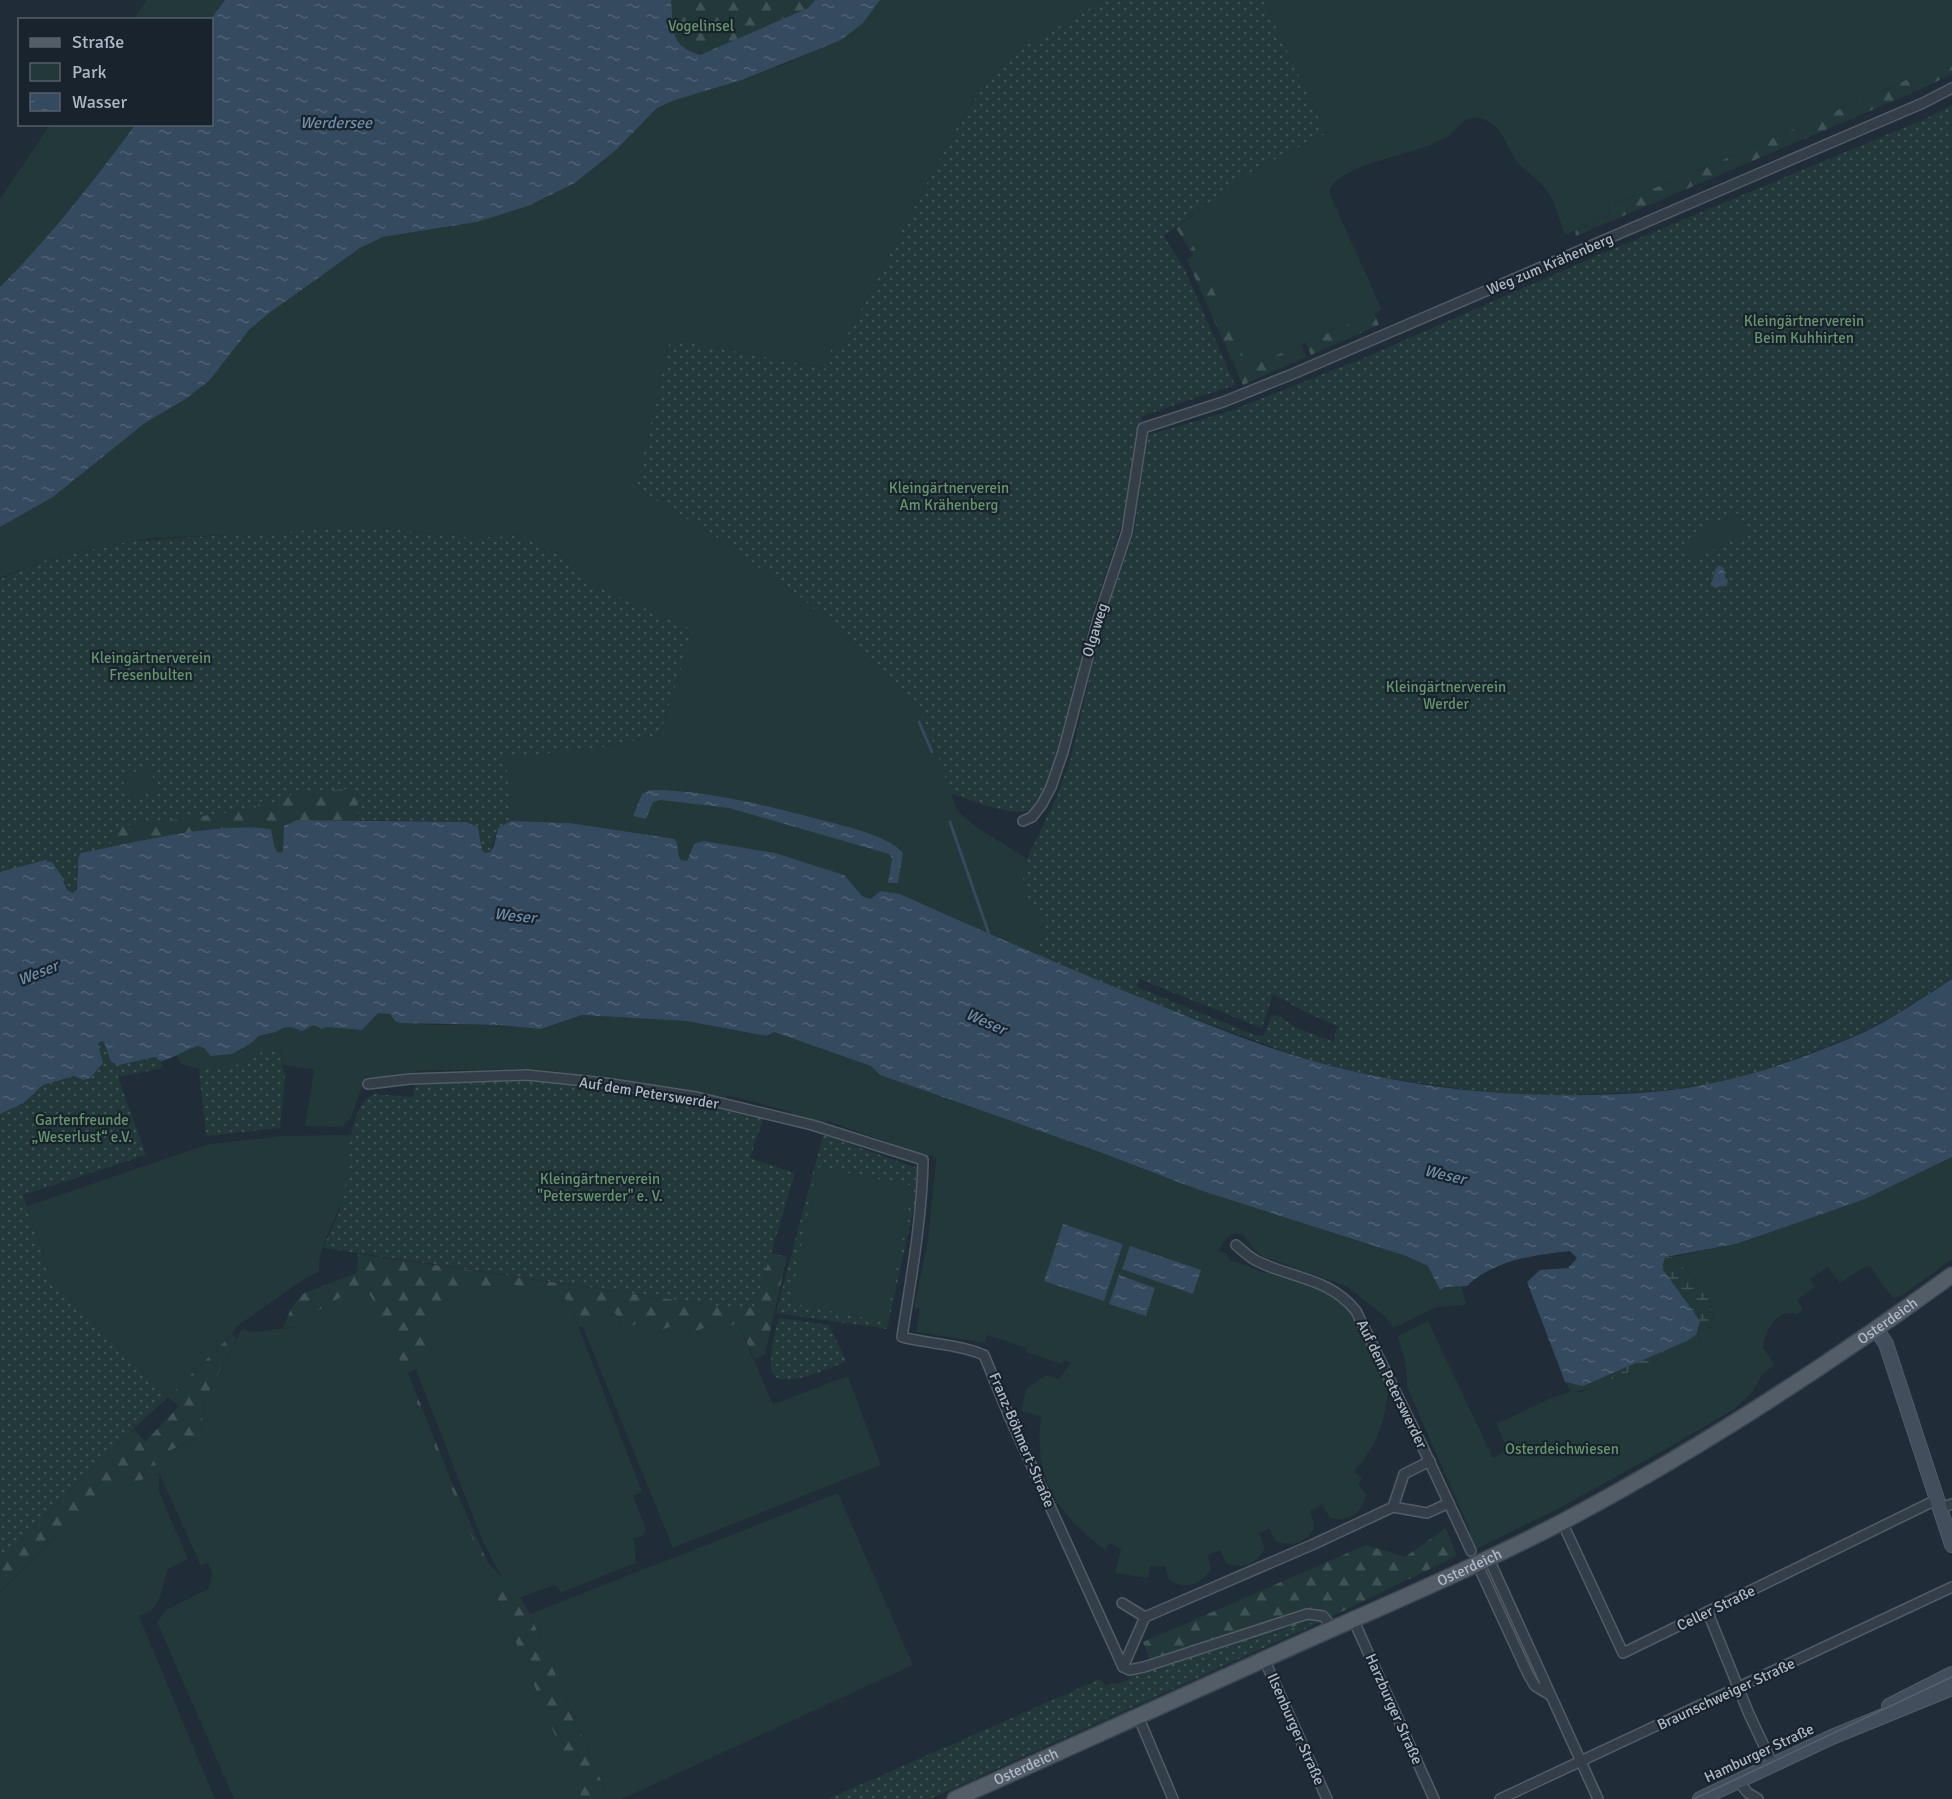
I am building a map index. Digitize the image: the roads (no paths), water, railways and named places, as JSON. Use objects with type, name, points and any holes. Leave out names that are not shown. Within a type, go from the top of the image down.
[{"type":"main road","name":"Osterdeich","points":[[955,1799],[1333,1629],[1562,1522],[1684,1455],[1777,1396],[1952,1275]]},
{"type":"street","name":"Weg zum Krähenberg","points":[[1143,428],[1223,402],[1296,373],[1923,103],[1952,88]]},
{"type":"street","name":"Olgaweg","points":[[1023,820],[1032,817],[1042,804],[1051,787],[1063,752],[1098,619],[1127,532],[1143,428]]},
{"type":"street","name":"Auf dem Peterswerder","points":[[368,1084],[410,1079],[527,1075],[605,1083],[696,1097],[812,1125],[923,1160]]},
{"type":"street","name":"Franz-Böhmert-Straße","points":[[923,1160],[923,1191],[917,1242],[902,1337],[922,1343],[974,1350],[984,1355],[1123,1667]]},
{"type":"street","name":"Auf dem Peterswerder","points":[[1236,1245],[1254,1259],[1329,1287],[1348,1301],[1356,1311],[1373,1342],[1471,1551]]},
{"type":"street","points":[[1876,1329],[1886,1344],[1943,1504],[1952,1545]]},
{"type":"street","points":[[1393,1507],[1404,1474],[1430,1461]]},
{"type":"street","points":[[1333,1629],[1323,1616],[1307,1614],[1144,1667],[1129,1670],[1123,1667],[1145,1617],[1393,1507],[1427,1513],[1449,1503]]},
{"type":"street","name":"Celler Straße","points":[[1562,1522],[1623,1653],[1943,1504]]},
{"type":"street","points":[[1488,1557],[1598,1799]]},
{"type":"street","points":[[1481,1572],[1528,1674],[1535,1686],[1550,1695]]},
{"type":"street","name":"Braunschweiger Straße","points":[[1500,1799],[1952,1587]]},
{"type":"street","points":[[1122,1603],[1145,1617]]},
{"type":"street","points":[[1708,1612],[1773,1765]]},
{"type":"street","name":"Harzburger Straße","points":[[1353,1619],[1434,1799]]},
{"type":"street","name":"Ilsenburger Straße","points":[[1264,1659],[1327,1799]]},
{"type":"street","name":"Hamburger Straße","points":[[1700,1799],[1832,1737],[1952,1674]]},
{"type":"street","name":"Hamburger Straße","points":[[1832,1737],[1952,1688]]},
{"type":"street","points":[[1138,1716],[1173,1799]]},
{"type":"street","points":[[1737,1781],[1748,1793],[1758,1799]]},
{"type":"water","name":"Werdersee","points":[[225,0],[671,0],[673,28],[678,41],[682,46],[700,55],[808,8],[815,0],[880,0],[863,23],[841,40],[742,80],[675,100],[657,108],[616,150],[575,183],[528,206],[477,222],[383,237],[360,248],[249,330],[209,381],[184,400],[145,423],[53,497],[0,527],[0,287],[70,209],[134,126],[213,126],[212,18]]},
{"type":"water","points":[[1720,566],[1724,568],[1725,577],[1728,580],[1727,585],[1715,588],[1711,584],[1716,568]]},
{"type":"water","points":[[650,790],[692,792],[732,799],[861,831],[886,841],[903,853],[898,883],[888,883],[892,859],[889,854],[729,808],[661,800],[653,802],[646,819],[633,816],[642,794]]},
{"type":"water","name":"Weser","points":[[297,820],[466,822],[478,827],[482,850],[485,853],[490,852],[494,846],[498,828],[511,821],[570,823],[675,839],[681,860],[687,861],[694,844],[703,841],[775,853],[844,875],[862,896],[870,899],[881,891],[900,894],[1107,984],[1220,1029],[1307,1060],[1411,1083],[1500,1093],[1561,1095],[1652,1092],[1683,1089],[1748,1075],[1783,1064],[1864,1032],[1903,1011],[1952,979],[1952,1157],[1865,1199],[1808,1219],[1736,1244],[1665,1257],[1662,1268],[1700,1321],[1696,1335],[1583,1386],[1565,1382],[1527,1282],[1540,1270],[1568,1268],[1577,1258],[1570,1251],[1515,1260],[1489,1270],[1467,1286],[1445,1287],[1440,1290],[1428,1266],[1406,1256],[1199,1190],[1097,1151],[880,1075],[871,1066],[774,1032],[767,1036],[686,1021],[582,1015],[541,1029],[498,1025],[400,1023],[395,1021],[390,1014],[378,1013],[362,1030],[327,1027],[321,1029],[314,1025],[302,1031],[291,1027],[283,1028],[258,1036],[253,1042],[232,1054],[211,1056],[204,1048],[198,1046],[161,1061],[155,1057],[119,1065],[111,1062],[104,1042],[101,1041],[98,1044],[103,1063],[90,1078],[83,1080],[74,1076],[43,1085],[24,1103],[0,1114],[0,872],[41,861],[52,862],[67,890],[73,893],[77,889],[78,859],[81,853],[176,834],[225,828],[249,828],[271,829],[275,850],[279,853],[283,851],[284,826]]},
{"type":"water","points":[[1063,1224],[1123,1244],[1104,1301],[1044,1281]]},
{"type":"water","points":[[1130,1246],[1201,1270],[1193,1294],[1122,1269]]},
{"type":"water","points":[[1119,1275],[1155,1288],[1146,1316],[1109,1304]]},
{"type":"waterway","points":[[919,722],[932,752]]},
{"type":"waterway","points":[[950,822],[990,937]]},
{"type":"tram line","points":[[1694,1799],[1952,1677]]},
{"type":"park label","name":"Vogelinsel","points":[[701,26]]},
{"type":"park label","name":"Kleingärtnerverein Beim Kuhhirten","points":[[1804,330]]},
{"type":"park label","name":"Kleingärtnerverein Am Krähenberg","points":[[949,496]]},
{"type":"park label","name":"Kleingärtnerverein Fresenbulten","points":[[151,666]]},
{"type":"park label","name":"Kleingärtnerverein Werder","points":[[1446,696]]},
{"type":"park label","name":"Gartenfreunde „Weserlust“ e.V.","points":[[82,1128]]},
{"type":"park label","name":"Kleingärtnerverein \"Peterswerder\" e. V.","points":[[600,1188]]},
{"type":"park label","name":"Osterdeichwiesen","points":[[1562,1449]]}]
